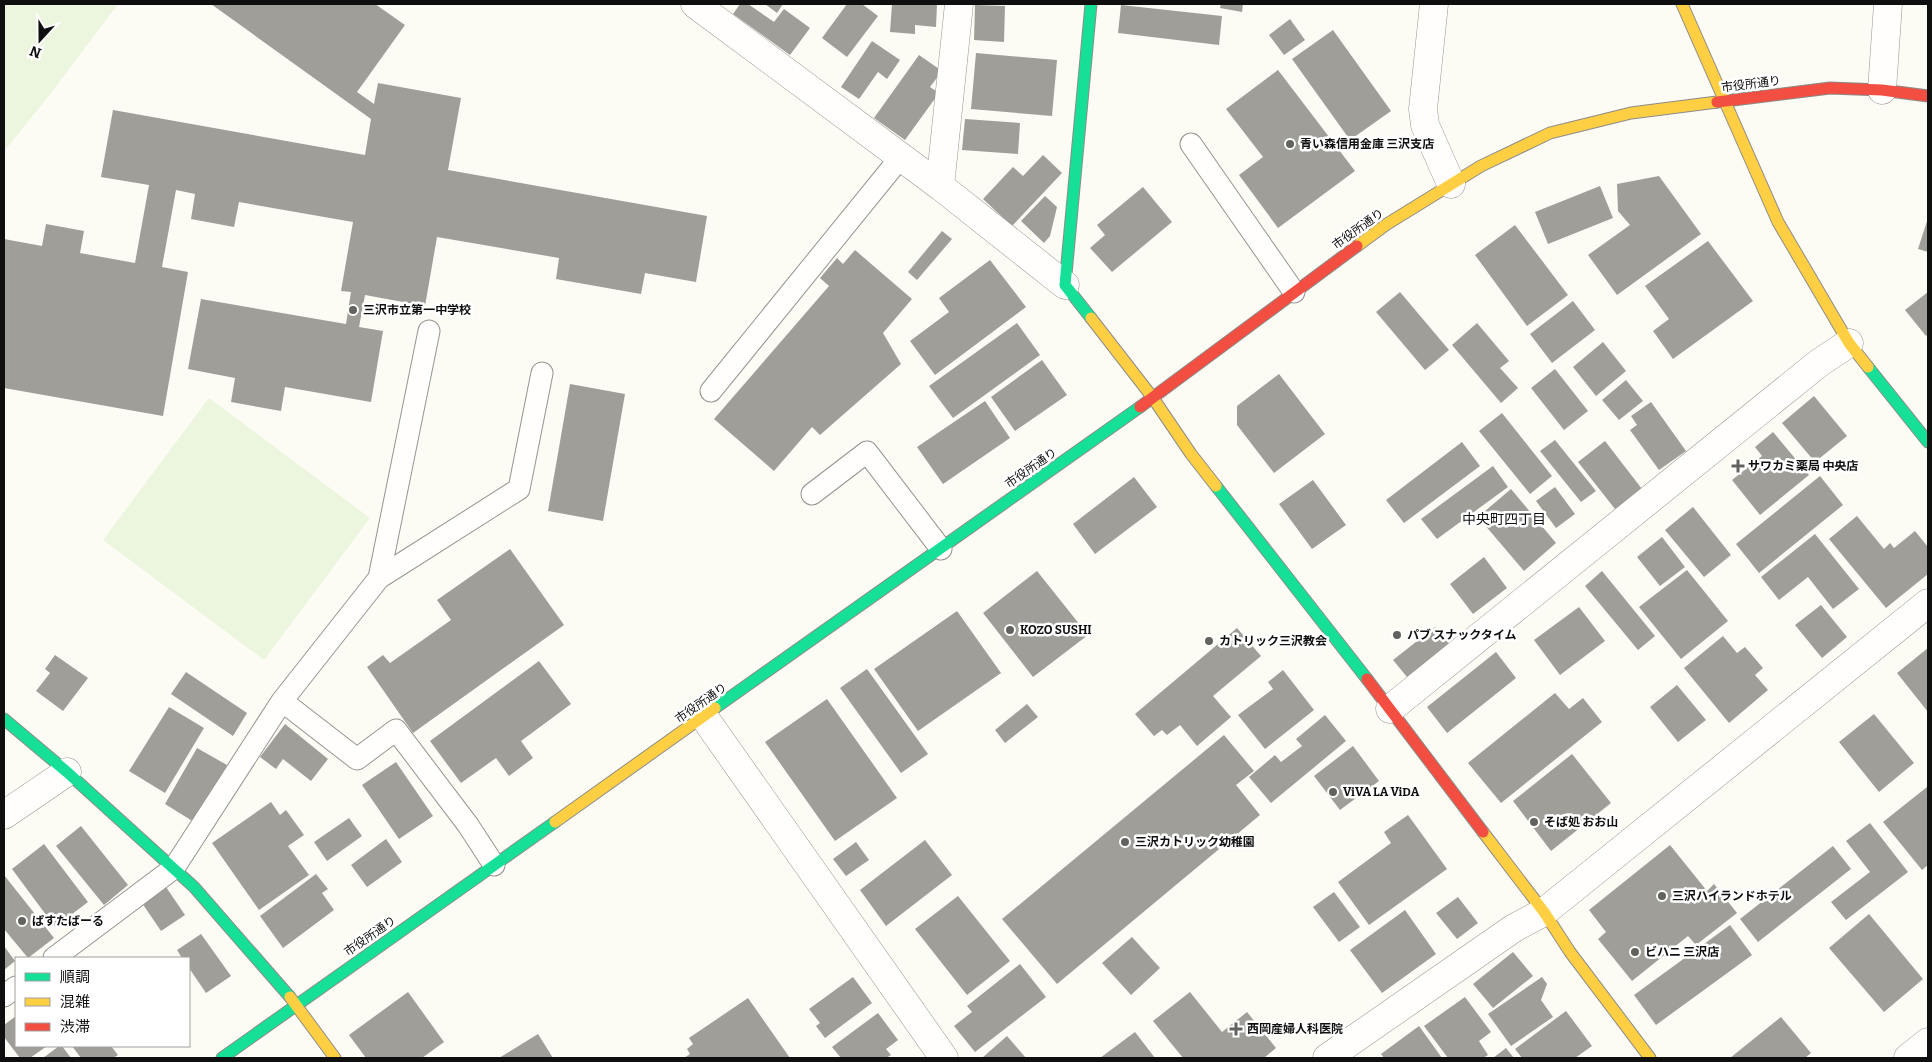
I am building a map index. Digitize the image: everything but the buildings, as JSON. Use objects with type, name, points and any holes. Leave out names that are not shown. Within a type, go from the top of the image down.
[{"type":"street","points":[[695,4],[940,186],[1065,285],[1153,398],[1191,454],[1390,709],[1544,912],[1570,952],[1650,1058]]},
{"type":"street","points":[[940,186],[959,4]]},
{"type":"street","points":[[1065,285],[1091,4]]},
{"type":"street","points":[[1434,4],[1423,109],[1425,125],[1451,184]]},
{"type":"street","points":[[1682,4],[1778,222],[1848,343],[1928,442]]},
{"type":"street","points":[[1882,90],[1888,4]]},
{"type":"street","name":"市役所通り","points":[[222,1058],[1153,398],[1387,224],[1481,166],[1550,133],[1631,113],[1830,88],[1882,90],[1928,96]]},
{"type":"street","points":[[1390,709],[1819,363],[1848,343]]},
{"type":"street","points":[[1326,1058],[1514,928],[1544,912],[1928,603]]},
{"type":"street","points":[[704,717],[944,1058]]},
{"type":"street","points":[[4,719],[67,772],[194,887],[296,1004],[335,1058]]},
{"type":"street","points":[[4,815],[67,772]]},
{"type":"street","points":[[1908,1058],[1928,1042]]},
{"type":"lane","points":[[1191,144],[1294,292]]},
{"type":"lane","points":[[710,391],[900,158]]},
{"type":"lane","points":[[379,578],[429,330]]},
{"type":"lane","points":[[55,957],[174,868],[282,701],[379,578],[520,489],[542,373]]},
{"type":"lane","points":[[812,494],[867,452],[941,548]]},
{"type":"lane","points":[[282,701],[357,759],[396,730],[468,825],[494,865]]},
{"type":"lane","points":[[4,996],[15,988]]},
{"type":"green space","points":[[4,4],[118,4],[48,97],[4,151]]},
{"type":"green space","points":[[209,398],[370,518],[264,660],[103,540]]},
{"type":"traffic: fast","points":[[1091,4],[1065,285],[1091,318]]},
{"type":"traffic: fast","points":[[1868,367],[1928,442]]},
{"type":"traffic: fast","points":[[715,708],[1140,407]]},
{"type":"traffic: fast","points":[[1216,486],[1367,679]]},
{"type":"traffic: fast","points":[[4,719],[67,772],[194,887],[290,997]]},
{"type":"traffic: fast","points":[[222,1058],[555,822]]},
{"type":"traffic: slow","points":[[1682,4],[1778,222],[1849,343],[1868,367]]},
{"type":"traffic: slow","points":[[1357,246],[1387,224],[1481,166],[1550,133],[1631,113],[1717,102]]},
{"type":"traffic: slow","points":[[1091,318],[1153,398],[1191,454],[1216,486]]},
{"type":"traffic: slow","points":[[555,822],[715,708]]},
{"type":"traffic: slow","points":[[1483,832],[1544,912],[1570,952],[1650,1058]]},
{"type":"traffic: slow","points":[[290,997],[335,1058]]},
{"type":"traffic: jam","points":[[1717,102],[1830,88],[1882,90],[1928,96]]},
{"type":"traffic: jam","points":[[1140,407],[1357,246]]},
{"type":"traffic: jam","points":[[1367,679],[1483,832]]},
{"type":"place","name":"青い森信用金庫 三沢支店","points":[[1290,144]]},
{"type":"place","name":"三沢市立第一中学校","points":[[353,310]]},
{"type":"place","name":"サワカミ薬局 中央店","points":[[1738,466]]},
{"type":"place","name":"KOZO SUSHI","points":[[1010,630]]},
{"type":"place","name":"パブ スナックタイム","points":[[1397,635]]},
{"type":"place","name":"カトリック三沢教会","points":[[1209,641]]},
{"type":"place","name":"ViVA LA ViDA","points":[[1333,792]]},
{"type":"place","name":"そば処 おお山","points":[[1534,822]]},
{"type":"place","name":"三沢カトリック幼稚園","points":[[1125,842]]},
{"type":"place","name":"三沢ハイランドホテル","points":[[1662,896]]},
{"type":"place","name":"ぱすたばーる","points":[[22,921]]},
{"type":"place","name":"ビハニ 三沢店","points":[[1635,952]]},
{"type":"place","name":"西岡産婦人科医院","points":[[1236,1029]]},
{"type":"district","name":"中央町四丁目","points":[[1504,519]]}]
